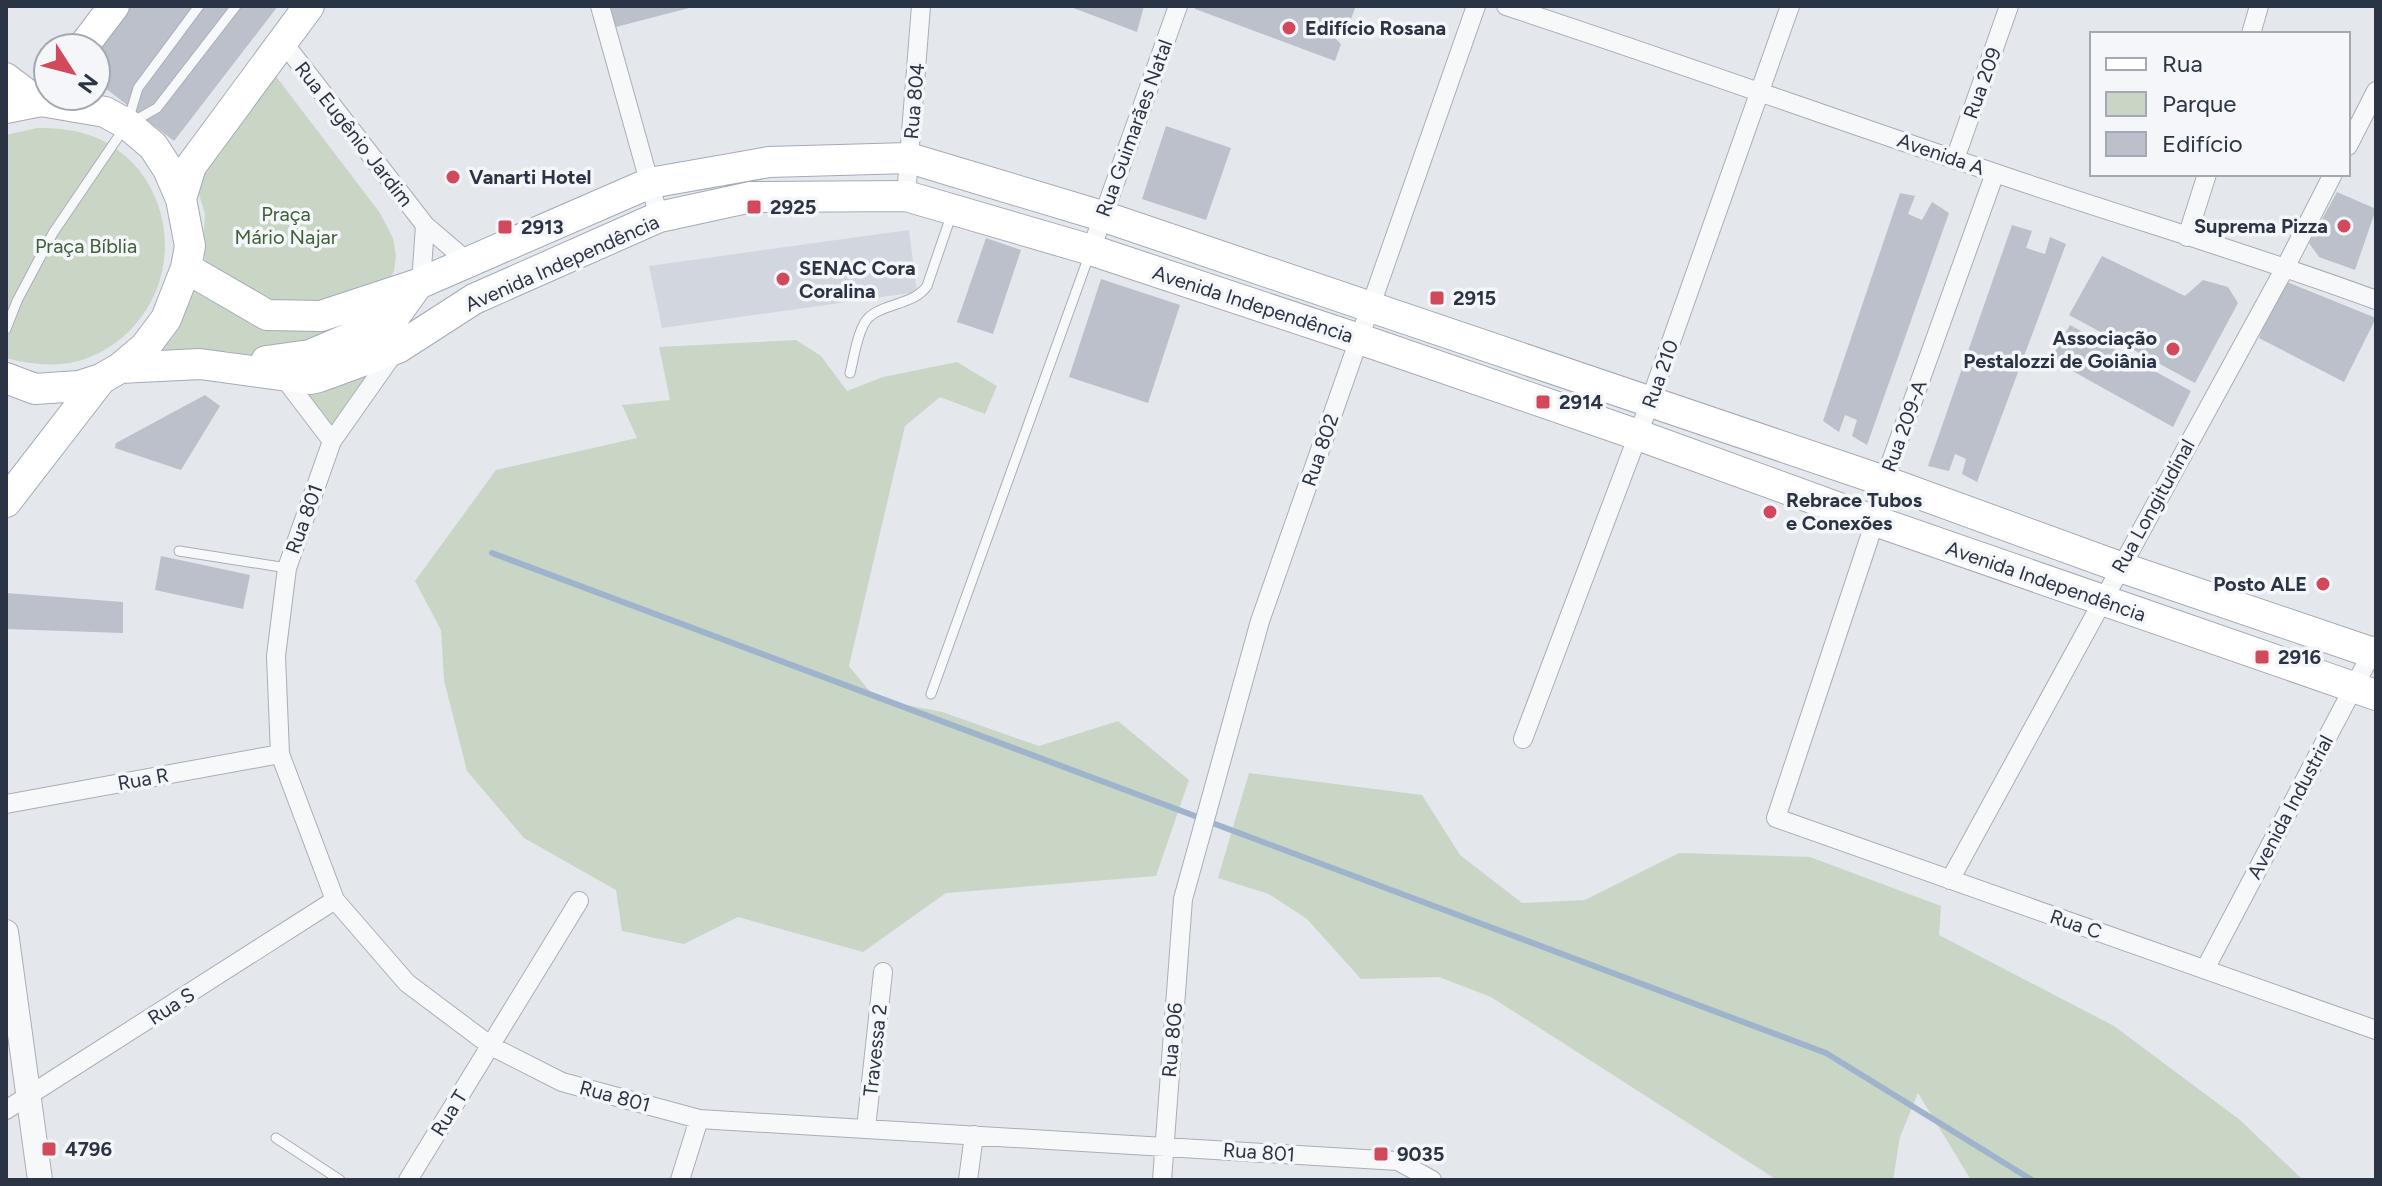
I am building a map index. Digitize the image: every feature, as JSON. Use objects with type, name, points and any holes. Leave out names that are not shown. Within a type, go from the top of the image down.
[{"type":"main road","points":[[94,32],[114,6]]},
{"type":"main road","points":[[181,199],[191,166],[309,6]]},
{"type":"main road","points":[[6,76],[32,91]]},
{"type":"main road","points":[[6,108],[32,101]]},
{"type":"main road","points":[[6,502],[111,374],[145,347],[166,319],[186,268],[190,246],[181,199],[168,169],[153,146],[127,124],[105,112]]},
{"type":"main road","name":"Avenida Independência","points":[[186,268],[267,315],[321,316],[418,284],[650,183],[769,162],[909,158],[1102,216],[1884,481],[2120,567],[2375,651]]},
{"type":"main road","name":"Avenida Independência","points":[[6,378],[35,389],[79,386],[111,374],[200,364],[310,379],[398,348],[474,299],[659,217],[751,197],[906,196],[1091,250],[1359,339],[2364,692]]},
{"type":"main road","points":[[200,364],[269,361],[310,355],[392,320],[418,284]]},
{"type":"street","points":[[600,6],[659,217]]},
{"type":"street","name":"Rua 804","points":[[906,196],[921,6]]},
{"type":"street","name":"Rua Guimarães Natal","points":[[1091,250],[1178,6]]},
{"type":"street","name":"Rua 802","points":[[1183,899],[1260,621],[1476,6]]},
{"type":"street","name":"Avenida A","points":[[1506,6],[1559,14],[1761,91],[1955,159],[2187,237],[2286,266],[2376,300]]},
{"type":"street","name":"Rua 210","points":[[1523,739],[1638,435],[1790,6]]},
{"type":"street","name":"Rua 209","points":[[1955,159],[2009,6]]},
{"type":"street","points":[[2252,32],[2259,6]]},
{"type":"street","name":"Rua Eugênio Jardim","points":[[283,42],[425,225],[467,261]]},
{"type":"street","points":[[2350,142],[2376,91]]},
{"type":"street","name":"Rua 209-A","points":[[1776,818],[1875,521],[1884,481],[1995,173]]},
{"type":"street","points":[[2187,237],[2206,176]]},
{"type":"street","name":"Rua Longitudinal","points":[[1950,880],[2286,266],[2332,176]]},
{"type":"street","name":"Rua Eugênio Jardim","points":[[418,284],[425,225]]},
{"type":"street","name":"Rua 801","points":[[398,348],[332,441],[287,568],[276,656],[280,754],[335,900],[407,983],[491,1046],[562,1082],[699,1119],[1398,1161],[1428,1179]]},
{"type":"street","points":[[281,374],[332,441]]},
{"type":"street","name":"Avenida Industrial","points":[[2205,969],[2364,692],[2375,651]]},
{"type":"street","name":"Rua R","points":[[6,804],[280,754]]},
{"type":"street","name":"Rua C","points":[[1776,818],[2376,1030]]},
{"type":"street","name":"Rua 806","points":[[1162,1180],[1183,899]]},
{"type":"street","name":"Rua S","points":[[6,1110],[335,900]]},
{"type":"street","name":"Rua T","points":[[408,1180],[579,901]]},
{"type":"street","points":[[6,932],[40,1180]]},
{"type":"street","name":"Travessa 2","points":[[866,1128],[883,972]]},
{"type":"street","points":[[680,1180],[699,1119]]},
{"type":"street","points":[[968,1180],[974,1135]]},
{"type":"lane","points":[[6,329],[17,301],[53,233],[127,124],[138,88],[199,6]]},
{"type":"lane","points":[[127,124],[157,108],[236,6]]},
{"type":"lane","points":[[850,373],[864,323],[873,314],[921,295],[927,286],[953,209]]},
{"type":"lane","points":[[931,694],[1091,250]]},
{"type":"lane","points":[[179,551],[287,568]]},
{"type":"lane","points":[[276,1138],[340,1180]]},
{"type":"shaded area","name":"SENAC Cora Coralina","points":[[909,230],[917,292],[662,328],[649,266]]},
{"type":"green space","name":"Praça Mário Najar","points":[[275,75],[380,213],[393,238],[396,256],[394,271],[388,282],[323,305],[269,308],[221,280],[205,261],[205,214],[197,175]]},
{"type":"green space","name":"Praça Bíblia","points":[[37,128],[85,134],[121,152],[144,177],[157,202],[164,229],[164,256],[159,282],[148,307],[132,328],[111,346],[85,359],[65,364],[36,364],[6,358],[6,135]]},
{"type":"green space","points":[[188,281],[323,319],[366,327],[270,360],[226,351],[198,362],[123,367]]},
{"type":"green space","points":[[796,340],[821,356],[847,391],[883,377],[957,362],[997,386],[985,414],[940,397],[905,426],[849,666],[876,699],[942,712],[1039,746],[1118,721],[1189,780],[1156,876],[946,893],[863,952],[738,917],[684,944],[622,931],[616,890],[524,838],[467,771],[444,680],[441,630],[415,581],[496,470],[637,438],[622,405],[670,400],[659,347]]},
{"type":"green space","points":[[387,356],[332,430],[298,388]]},
{"type":"green space","points":[[1249,773],[1422,795],[1460,855],[1522,903],[1585,900],[1679,853],[1810,857],[1941,906],[1939,935],[2114,1026],[2240,1120],[2303,1180],[1971,1180],[1918,1093],[1900,1137],[1893,1180],[1777,1180],[1491,997],[1439,977],[1361,979],[1307,919],[1269,894],[1218,878]]},
{"type":"building","points":[[125,6],[278,6],[174,141],[112,93],[112,32],[107,32]]},
{"type":"building","points":[[605,6],[693,6],[693,7],[612,28]]},
{"type":"building","points":[[1068,6],[1144,6],[1137,32]]},
{"type":"building","name":"Edifício Rosana","points":[[1195,6],[1356,6],[1350,21],[1338,18],[1331,34],[1341,44],[1335,61],[1195,9]]},
{"type":"building","points":[[1166,126],[1231,148],[1206,220],[1142,199]]},
{"type":"building","name":"Suprema Pizza","points":[[2337,192],[2376,209],[2355,270],[2319,257],[2309,243]]},
{"type":"building","points":[[1900,193],[1915,196],[1908,214],[1922,220],[1932,202],[1949,213],[1867,445],[1852,436],[1857,420],[1845,415],[1839,432],[1823,421]]},
{"type":"building","points":[[2012,225],[2032,231],[2026,248],[2045,254],[2050,237],[2066,244],[1977,482],[1962,474],[1966,459],[1955,454],[1949,471],[1928,466]]},
{"type":"building","points":[[986,238],[1021,250],[993,334],[957,322]]},
{"type":"building","name":"Associação Pestalozzi de Goiânia","points":[[2102,256],[2185,296],[2203,280],[2228,287],[2238,303],[2195,383],[2069,315]]},
{"type":"building","points":[[1101,279],[1180,305],[1148,403],[1069,377]]},
{"type":"building","points":[[2287,282],[2376,318],[2344,382],[2259,338],[2276,294]]},
{"type":"building","points":[[2070,325],[2191,391],[2173,427],[2051,359]]},
{"type":"building","points":[[205,395],[220,406],[181,470],[115,448],[116,443]]},
{"type":"building","points":[[161,556],[250,575],[243,609],[155,590]]},
{"type":"building","points":[[6,593],[123,602],[123,633],[6,629]]},
{"type":"waterway","points":[[492,553],[1195,816]]},
{"type":"waterway","points":[[1215,824],[1826,1053],[2032,1180]]},
{"type":"place","name":"Edifício Rosana","points":[[1289,28]]},
{"type":"place","name":"Vanarti Hotel","points":[[453,177]]},
{"type":"place","name":"2925","points":[[754,207]]},
{"type":"place","name":"Suprema Pizza","points":[[2344,226]]},
{"type":"place","name":"2913","points":[[505,227]]},
{"type":"place","name":"SENAC Cora Coralina","points":[[783,279]]},
{"type":"place","name":"2915","points":[[1437,298]]},
{"type":"place","name":"Associação Pestalozzi de Goiânia","points":[[2173,349]]},
{"type":"place","name":"2914","points":[[1543,402]]},
{"type":"place","name":"Rebrace Tubos e Conexões","points":[[1770,512]]},
{"type":"place","name":"Posto ALE","points":[[2323,584]]},
{"type":"place","name":"2916","points":[[2262,657]]},
{"type":"place","name":"4796","points":[[49,1149]]},
{"type":"place","name":"9035","points":[[1381,1154]]}]
